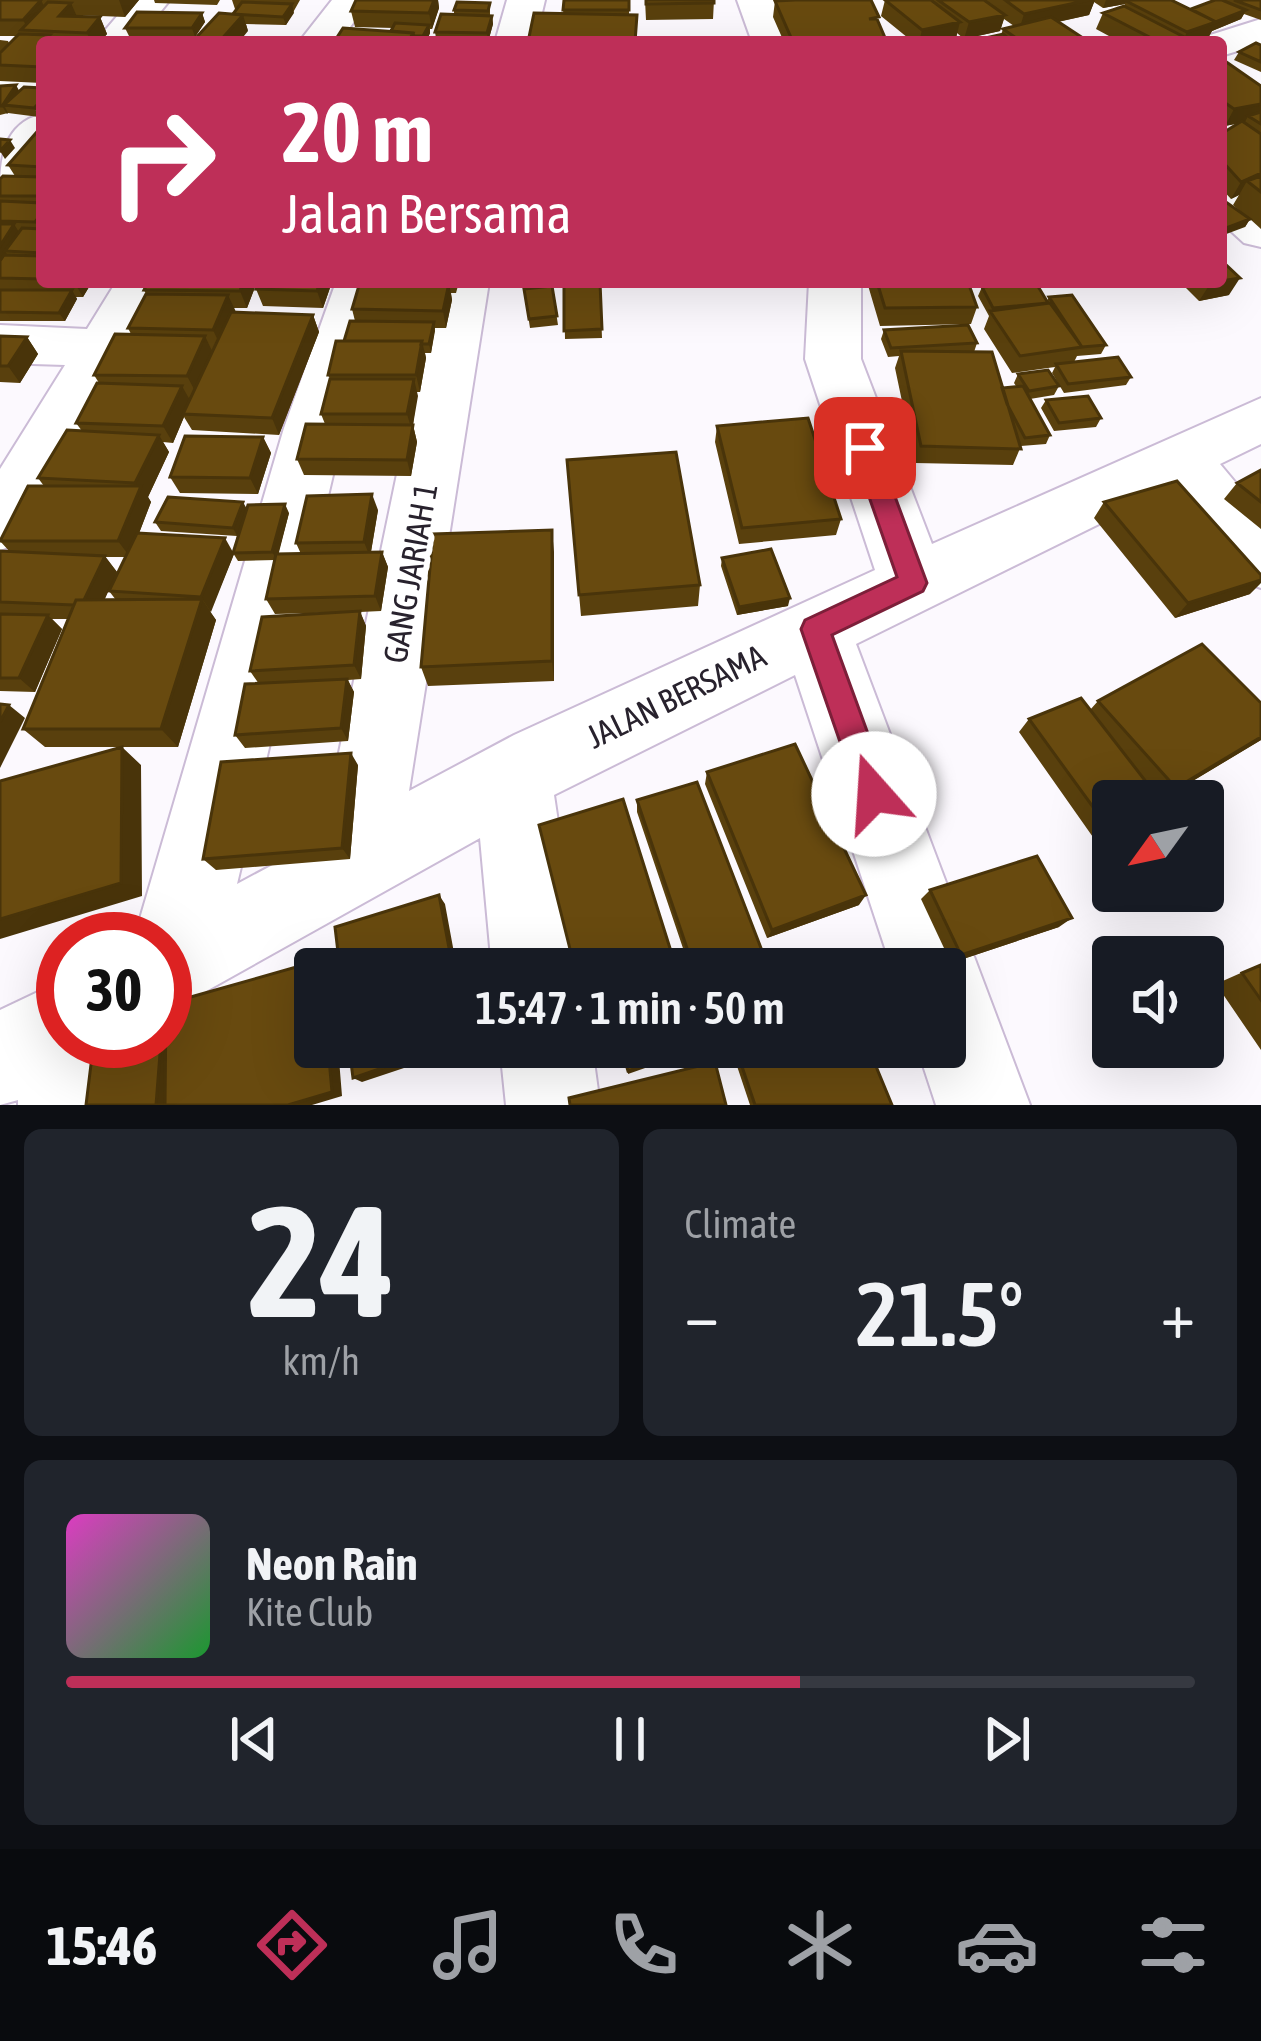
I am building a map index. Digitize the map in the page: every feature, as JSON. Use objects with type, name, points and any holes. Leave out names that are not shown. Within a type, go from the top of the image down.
[{"type":"street","points":[[120,36],[151,0]]},
{"type":"street","points":[[324,36],[351,0]]},
{"type":"street","points":[[517,36],[526,0]]},
{"type":"street","points":[[733,0],[740,36]]},
{"type":"street","points":[[756,0],[770,36]]},
{"type":"street","points":[[1227,42],[1261,31]]},
{"type":"street","points":[[0,85],[36,86]]},
{"type":"street","points":[[0,179],[36,135]]},
{"type":"street","points":[[1227,202],[1261,232]]},
{"type":"street","points":[[0,524],[139,288]]},
{"type":"street","points":[[185,912],[314,428],[360,288]]},
{"type":"street","name":"GANG JARIAH 1","points":[[357,864],[462,288]]},
{"type":"street","points":[[801,288],[833,358],[913,583]]},
{"type":"street","points":[[833,358],[835,288]]},
{"type":"street","points":[[0,344],[106,348]]},
{"type":"street","name":"JALAN BERSAMA","points":[[192,956],[513,777],[1261,418]]},
{"type":"street","points":[[1180,459],[1261,561]]},
{"type":"street","points":[[815,629],[929,948]]},
{"type":"street","points":[[513,777],[533,948]]},
{"type":"street","points":[[0,1061],[36,1040]]},
{"type":"street","points":[[966,1056],[983,1105]]},
{"type":"street","points":[[65,1105],[70,1068]]},
{"type":"street","points":[[549,1068],[553,1105]]},
{"type":"building","points":[[0,0],[41,0],[23,20],[0,20]]},
{"type":"building","points":[[356,0],[434,0],[429,13],[351,11]]},
{"type":"building","points":[[564,0],[629,0],[629,10],[563,10]]},
{"type":"building","points":[[646,0],[714,0],[714,3],[646,4]]},
{"type":"building","points":[[871,0],[879,17],[869,19],[877,19],[884,36],[790,36],[775,1]]},
{"type":"building","points":[[885,0],[931,0],[960,22],[922,30]]},
{"type":"building","points":[[938,0],[984,0],[1005,15],[969,22]]},
{"type":"building","points":[[1005,0],[1089,0],[1024,14]]},
{"type":"building","points":[[1171,0],[1216,22],[1187,32],[1126,1]]},
{"type":"building","points":[[1215,0],[1246,10],[1216,22],[1191,9]]},
{"type":"building","points":[[1234,0],[1261,0],[1261,10]]},
{"type":"building","points":[[48,2],[71,3],[59,16],[100,17],[87,33],[21,30]]},
{"type":"building","points":[[242,2],[292,4],[283,17],[233,14]]},
{"type":"building","points":[[457,2],[490,3],[488,11],[454,10]]},
{"type":"building","points":[[1124,6],[1182,36],[1147,36],[1103,13]]},
{"type":"building","points":[[137,12],[202,13],[192,28],[125,28]]},
{"type":"building","points":[[219,13],[243,15],[224,36],[198,36]]},
{"type":"building","points":[[534,13],[637,15],[635,36],[529,36]]},
{"type":"building","points":[[441,14],[492,16],[487,33],[435,32]]},
{"type":"building","points":[[1051,17],[1080,36],[1013,36],[1003,29]]},
{"type":"building","points":[[395,23],[429,25],[423,36],[414,36],[391,31]]},
{"type":"building","points":[[343,28],[413,33],[411,36],[338,36]]},
{"type":"building","points":[[19,34],[50,35],[36,36],[36,67],[0,65],[0,53]]},
{"type":"building","points":[[1261,45],[1261,62],[1239,52]]},
{"type":"building","points":[[1227,62],[1261,86],[1261,104],[1234,109],[1227,104]]},
{"type":"building","points":[[16,85],[2,106],[0,106],[0,86]]},
{"type":"building","points":[[24,87],[36,88],[34,108],[4,105]]},
{"type":"building","points":[[1242,121],[1261,134],[1261,173],[1241,182],[1227,167],[1227,130]]},
{"type":"building","points":[[36,133],[36,167],[8,165]]},
{"type":"building","points":[[1261,176],[1261,192],[1247,181]]},
{"type":"building","points":[[36,177],[36,196],[0,196],[0,179]]},
{"type":"building","points":[[0,201],[36,203],[35,222],[0,221]]},
{"type":"building","points":[[1227,203],[1250,219],[1227,228]]},
{"type":"building","points":[[0,224],[14,224],[0,246]]},
{"type":"building","points":[[22,228],[36,229],[36,253],[5,251]]},
{"type":"building","points":[[4,255],[36,256],[36,279],[0,278]]},
{"type":"building","points":[[1227,266],[1240,278],[1227,280]]},
{"type":"building","points":[[145,288],[241,288],[240,291]]},
{"type":"building","points":[[256,288],[318,288],[317,291]]},
{"type":"building","points":[[358,288],[448,288],[443,311],[352,309]]},
{"type":"building","points":[[552,288],[557,316],[529,319],[524,289]]},
{"type":"building","points":[[564,288],[600,288],[602,329],[564,331]]},
{"type":"building","points":[[879,288],[970,288],[977,307],[885,308]]},
{"type":"building","points":[[983,288],[1039,288],[1048,303],[993,308]]},
{"type":"building","points":[[0,290],[72,290],[59,313],[0,312]]},
{"type":"building","points":[[146,294],[228,295],[213,330],[128,328]]},
{"type":"building","points":[[1072,295],[1106,345],[1082,347],[1049,297]]},
{"type":"building","points":[[1050,303],[1082,347],[1020,356],[990,311]]},
{"type":"building","points":[[231,312],[313,315],[272,418],[183,414]]},
{"type":"building","points":[[350,321],[434,322],[429,344],[421,344],[344,341]]},
{"type":"building","points":[[968,325],[977,343],[891,348],[884,330]]},
{"type":"building","points":[[115,334],[205,336],[187,376],[94,375]]},
{"type":"building","points":[[0,336],[27,337],[8,366],[0,366]]},
{"type":"building","points":[[336,341],[422,341],[416,375],[328,375]]},
{"type":"building","points":[[901,351],[992,352],[1021,449],[921,446]]},
{"type":"building","points":[[1118,357],[1131,377],[1068,384],[1056,364]]},
{"type":"building","points":[[1048,370],[1059,386],[1029,391],[1018,374]]},
{"type":"building","points":[[330,379],[414,379],[407,414],[321,414]]},
{"type":"building","points":[[97,383],[182,386],[163,426],[76,423]]},
{"type":"building","points":[[1023,386],[1050,435],[1025,438],[1002,388]]},
{"type":"building","points":[[1088,396],[1101,418],[1059,423],[1046,400]]},
{"type":"building","points":[[808,418],[841,519],[742,528],[717,426]]},
{"type":"building","points":[[306,424],[413,425],[407,460],[297,459]]},
{"type":"building","points":[[67,430],[159,435],[135,483],[38,478]]},
{"type":"building","points":[[185,436],[263,437],[250,478],[170,477]]},
{"type":"building","points":[[676,452],[700,585],[579,595],[567,460]]},
{"type":"building","points":[[1261,470],[1261,502],[1237,483]]},
{"type":"building","points":[[1177,481],[1261,580],[1188,603],[1104,502]]},
{"type":"building","points":[[28,486],[141,486],[118,541],[0,541]]},
{"type":"building","points":[[372,494],[364,542],[296,543],[307,496]]},
{"type":"building","points":[[168,497],[243,502],[233,528],[155,522]]},
{"type":"building","points":[[285,504],[272,552],[233,553],[248,505]]},
{"type":"building","points":[[552,530],[552,661],[421,667],[433,534]]},
{"type":"building","points":[[137,533],[225,538],[201,597],[109,591]]},
{"type":"building","points":[[771,549],[790,598],[739,607],[722,558]]},
{"type":"building","points":[[0,551],[105,556],[84,600],[74,605],[0,602]]},
{"type":"building","points":[[382,552],[375,596],[266,599],[276,554]]},
{"type":"building","points":[[202,599],[161,729],[23,729],[76,600]]},
{"type":"building","points":[[360,611],[354,665],[250,671],[262,617]]},
{"type":"building","points":[[0,614],[48,615],[19,678],[0,678]]},
{"type":"building","points":[[1202,644],[1261,703],[1261,737],[1189,780],[1169,780],[1098,701]]},
{"type":"building","points":[[347,679],[341,728],[235,735],[245,684]]},
{"type":"building","points":[[1081,698],[1145,780],[1092,780],[1092,806],[1029,719]]},
{"type":"building","points":[[795,744],[866,895],[772,930],[707,772]]},
{"type":"building","points":[[122,747],[121,883],[0,919],[0,781]]},
{"type":"building","points":[[351,753],[342,848],[203,859],[221,762]]},
{"type":"building","points":[[697,782],[761,948],[687,948],[637,800]]},
{"type":"building","points":[[623,799],[670,948],[570,948],[539,825]]},
{"type":"building","points":[[1037,856],[1072,918],[966,953],[966,948],[958,948],[930,890]]},
{"type":"building","points":[[439,895],[449,948],[338,948],[335,927]]},
{"type":"building","points":[[1261,965],[1261,1000],[1242,973]]},
{"type":"building","points":[[294,968],[294,1068],[330,1068],[332,1092],[288,1105],[165,1105],[165,1068],[192,1068],[192,997]]},
{"type":"building","points":[[91,1068],[159,1068],[156,1105],[86,1105]]},
{"type":"building","points":[[352,1068],[382,1068],[353,1078]]},
{"type":"building","points":[[691,1068],[717,1068],[726,1105],[570,1105],[569,1098]]},
{"type":"building","points":[[742,1068],[877,1068],[892,1105],[755,1105]]},
{"type":"route","points":[[865,448],[913,583],[815,629],[874,794]]}]
